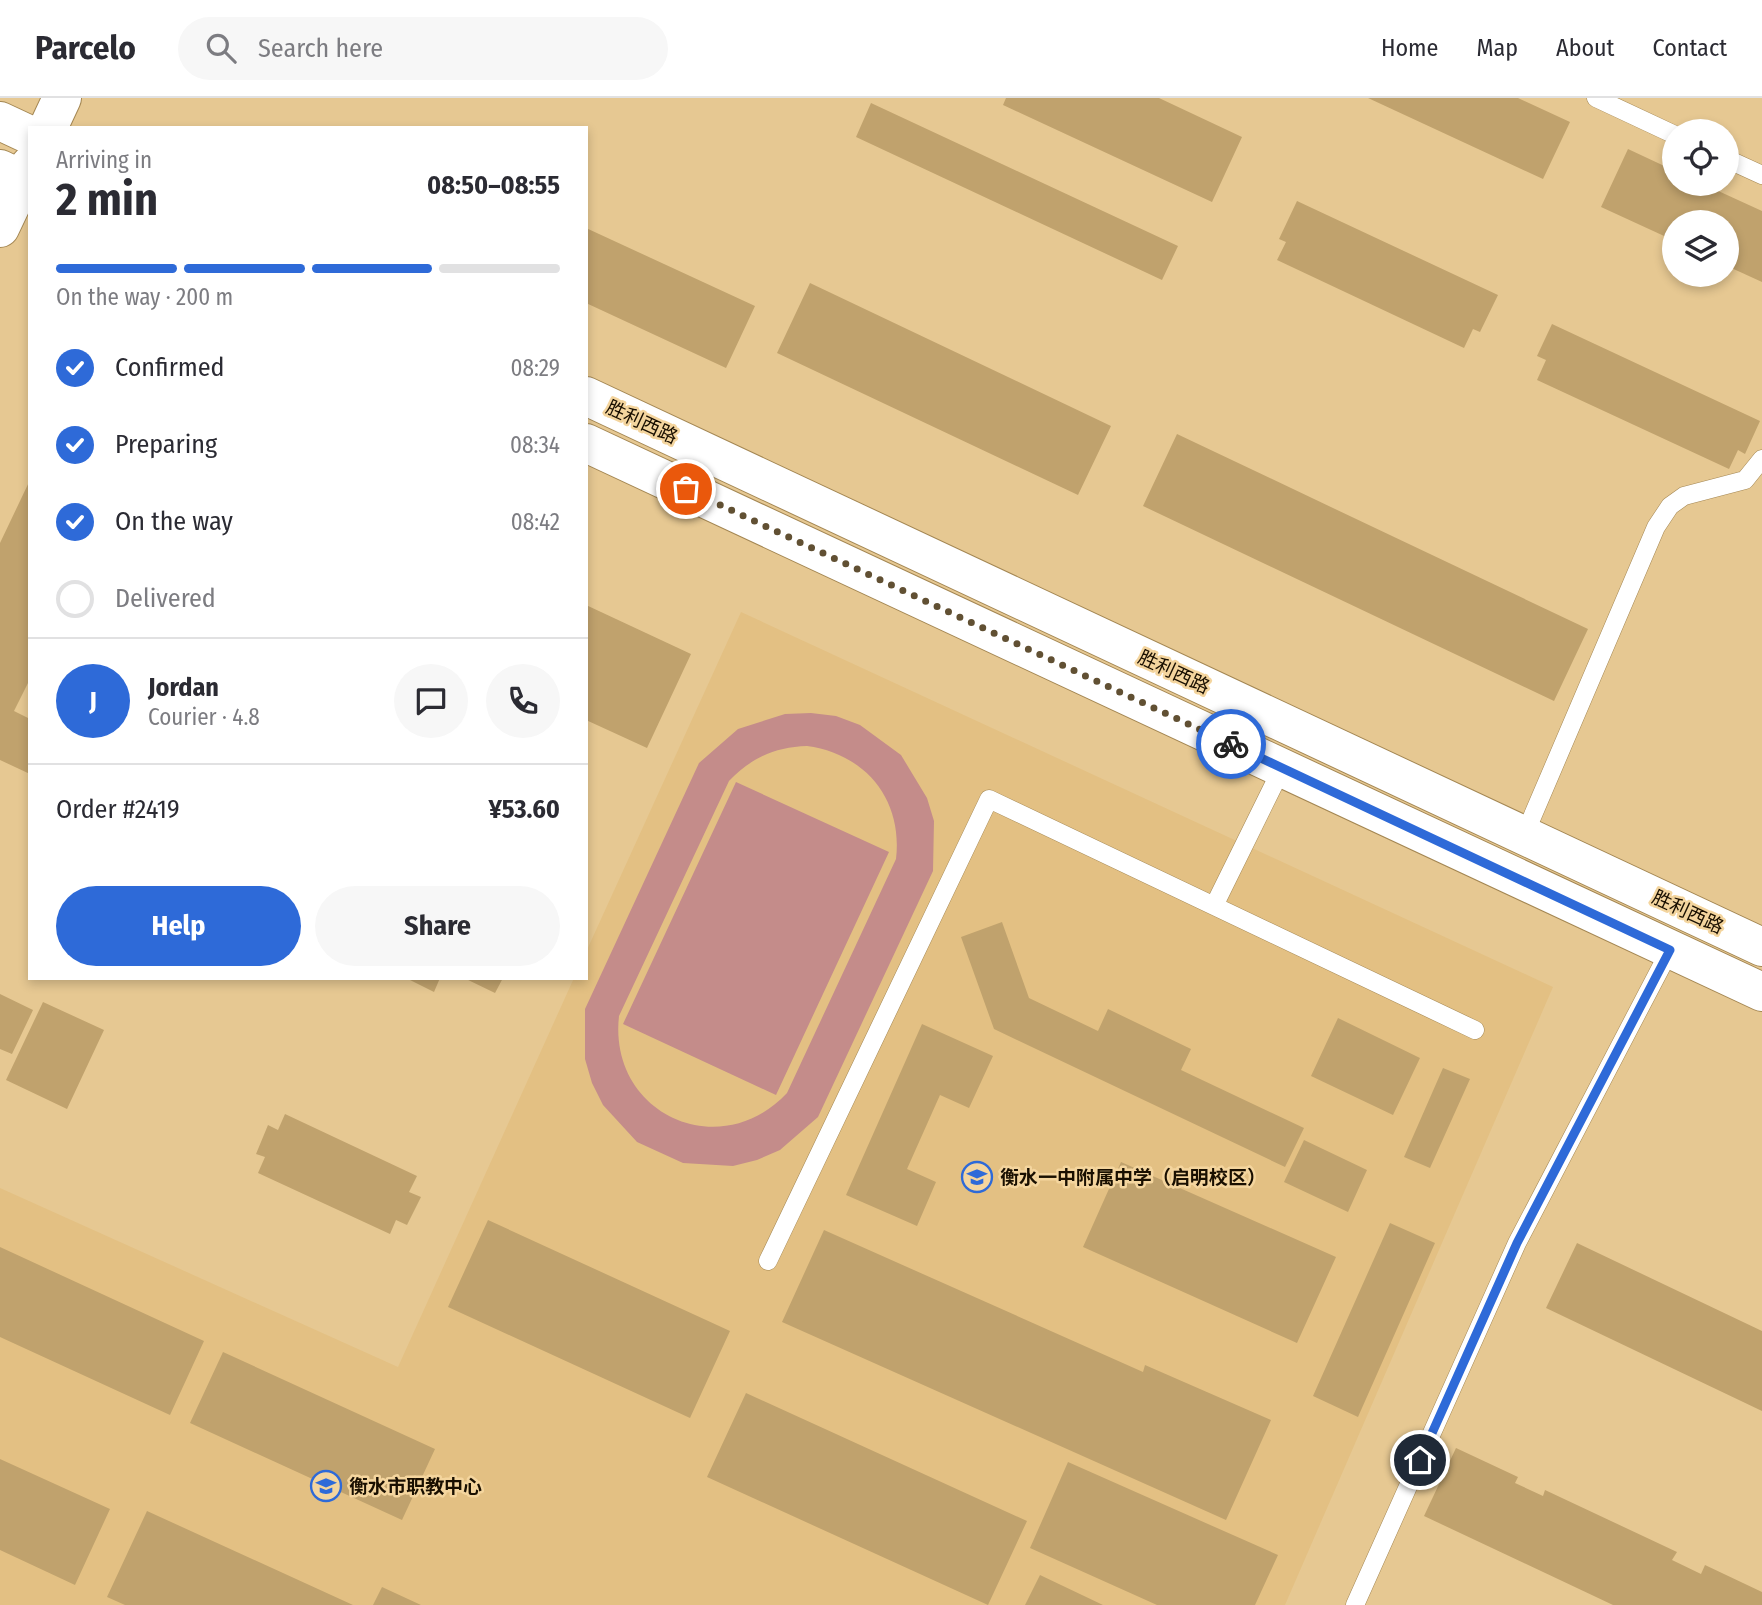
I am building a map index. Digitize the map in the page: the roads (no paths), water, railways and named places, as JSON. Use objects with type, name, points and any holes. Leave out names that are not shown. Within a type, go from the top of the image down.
[{"type":"main road","points":[[49,126],[62,98]]},
{"type":"main road","points":[[0,121],[28,134]]},
{"type":"main road","points":[[0,228],[21,174]]},
{"type":"main road","name":"胜利西路","points":[[588,397],[1762,947]]},
{"type":"main road","points":[[588,444],[1762,992]]},
{"type":"lane","points":[[1595,98],[1662,129]]},
{"type":"lane","points":[[1739,164],[1762,175]]},
{"type":"lane","points":[[1524,836],[1656,527],[1670,506],[1684,496],[1745,480],[1762,459]]},
{"type":"lane","points":[[1214,906],[1282,768]]},
{"type":"lane","points":[[768,1261],[989,799],[1475,1031]]},
{"type":"lane","points":[[1355,1605],[1517,1243],[1670,950]]},
{"type":"place","name":"衡水一中附属中学（启明校区）","points":[[977,1177]]},
{"type":"place","name":"衡水市职教中心","points":[[326,1486]]}]
